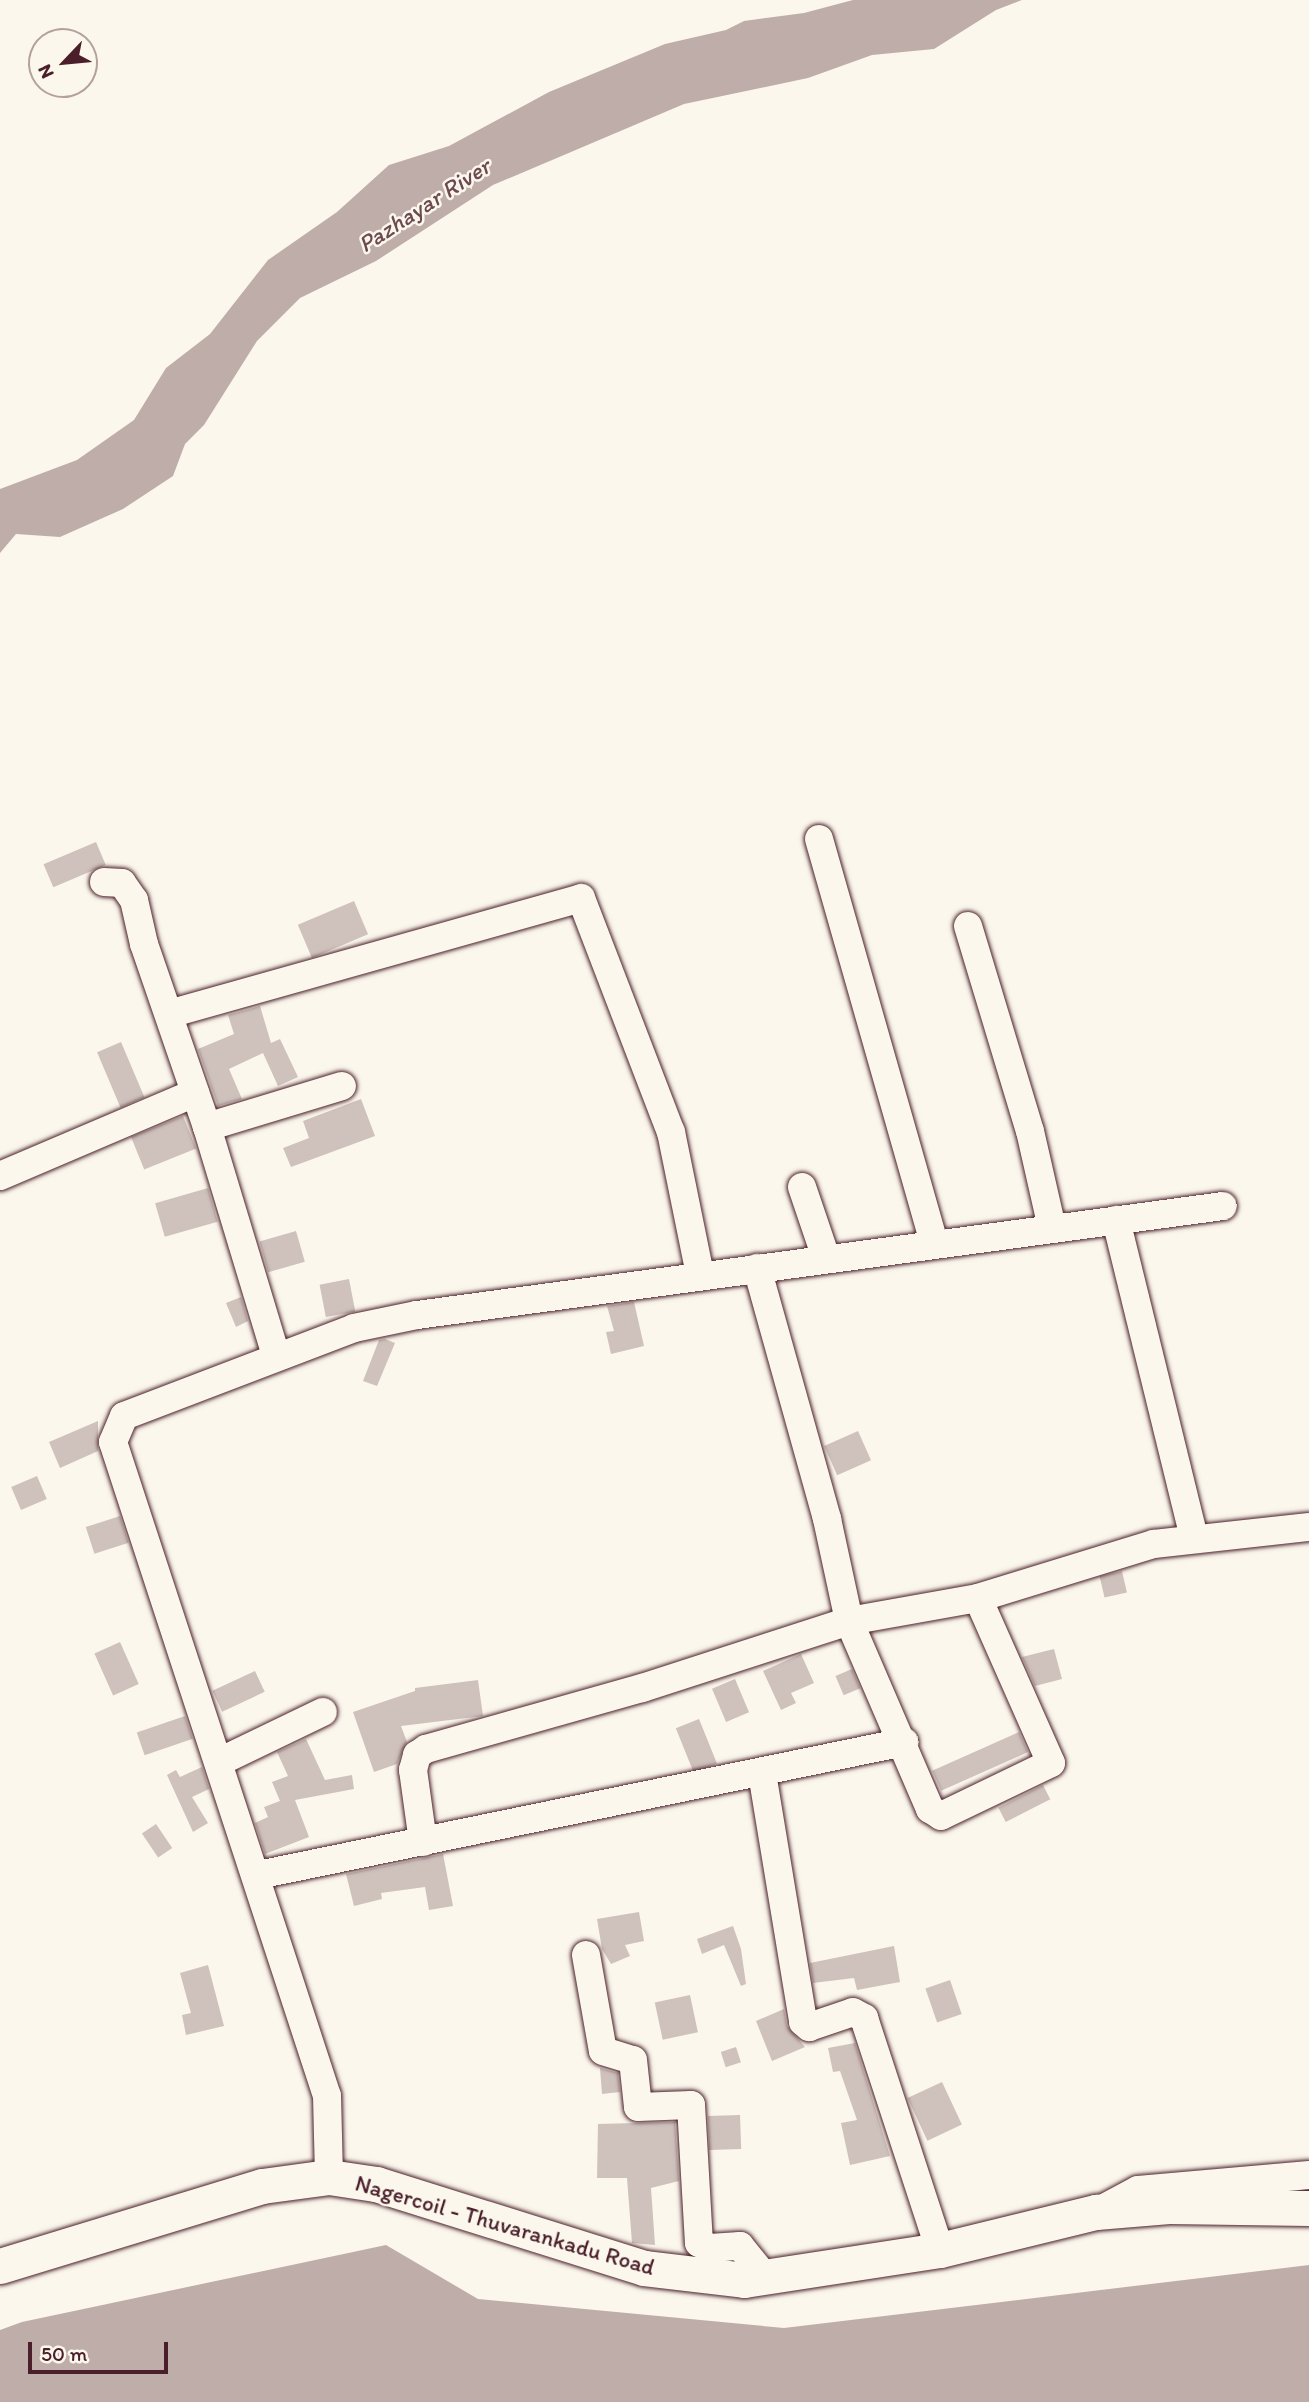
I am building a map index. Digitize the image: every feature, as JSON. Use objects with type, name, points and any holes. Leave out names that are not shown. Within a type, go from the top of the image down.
[{"type":"main road","name":"Nagercoil - Thuvarankadu Road","points":[[0,2266],[262,2186],[329,2177],[376,2184],[644,2268],[744,2280],[940,2250],[1096,2212],[1168,2206],[1309,2208]]},
{"type":"street","points":[[819,839],[934,1244]]},
{"type":"street","points":[[104,882],[122,883],[134,900],[144,944],[207,1127],[276,1355]]},
{"type":"street","points":[[169,1014],[581,898],[671,1132],[700,1274]]},
{"type":"street","points":[[968,926],[1030,1131],[1052,1228]]},
{"type":"street","points":[[207,1127],[342,1086]]},
{"type":"street","points":[[0,1177],[195,1093]]},
{"type":"street","points":[[802,1187],[826,1258]]},
{"type":"street","points":[[329,2177],[327,2096],[221,1761],[113,1442],[124,1416],[276,1355],[354,1328],[417,1315],[700,1274],[1223,1206]]},
{"type":"street","points":[[1116,1220],[1194,1538]]},
{"type":"street","points":[[757,1268],[824,1507],[849,1621],[904,1742],[930,1809],[941,1816],[1051,1763],[978,1598]]},
{"type":"street","points":[[423,1842],[413,1770],[417,1755],[426,1749],[642,1688],[849,1621],[978,1598],[1154,1544],[1309,1527]]},
{"type":"street","points":[[221,1761],[323,1712]]},
{"type":"street","points":[[258,1875],[904,1742]]},
{"type":"street","points":[[762,1773],[803,2022],[809,2027],[853,2012],[864,2018],[940,2250]]},
{"type":"street","points":[[586,1955],[603,2051],[633,2060],[638,2107],[691,2105],[699,2243],[710,2248],[740,2246],[764,2276]]},
{"type":"street","points":[[1096,2212],[1138,2190],[1309,2175]]},
{"type":"water","name":"Pazhayar River","points":[[853,0],[1022,0],[996,10],[934,49],[872,55],[808,78],[684,104],[493,185],[376,261],[300,298],[257,341],[204,425],[185,444],[173,476],[123,509],[60,537],[16,534],[0,553],[0,489],[77,460],[134,420],[166,368],[210,334],[268,260],[337,212],[389,165],[449,146],[549,92],[665,44],[726,30],[744,21],[804,13]]},
{"type":"water","points":[[386,2245],[478,2299],[784,2328],[1309,2265],[1309,2402],[0,2402],[0,2330],[22,2322]]},
{"type":"building","points":[[96,842],[106,865],[53,887],[44,864]]},
{"type":"building","points":[[354,901],[368,934],[312,958],[298,925]]},
{"type":"building","points":[[260,1006],[271,1043],[280,1039],[298,1077],[278,1086],[263,1053],[229,1069],[242,1099],[218,1106],[198,1049],[234,1034],[228,1015]]},
{"type":"building","points":[[121,1042],[144,1097],[121,1107],[97,1052]]},
{"type":"building","points":[[361,1099],[375,1136],[291,1167],[283,1148],[309,1138],[303,1121]]},
{"type":"building","points":[[183,1116],[196,1148],[144,1169],[131,1137]]},
{"type":"building","points":[[208,1188],[218,1222],[165,1237],[155,1203]]},
{"type":"building","points":[[296,1231],[305,1262],[268,1272],[259,1241]]},
{"type":"building","points":[[349,1279],[355,1311],[326,1317],[320,1285]]},
{"type":"building","points":[[241,1297],[248,1321],[236,1327],[226,1303]]},
{"type":"building","points":[[634,1302],[644,1346],[611,1354],[606,1332],[614,1331],[607,1306]]},
{"type":"building","points":[[379,1340],[395,1343],[377,1386],[363,1381]]},
{"type":"building","points":[[98,1421],[98,1451],[60,1468],[49,1442]]},
{"type":"building","points":[[858,1431],[871,1460],[837,1475],[824,1446]]},
{"type":"building","points":[[37,1476],[47,1499],[21,1510],[11,1487]]},
{"type":"building","points":[[120,1516],[129,1543],[94,1554],[86,1527]]},
{"type":"building","points":[[1122,1571],[1127,1592],[1105,1598],[1100,1576]]},
{"type":"building","points":[[120,1642],[139,1684],[113,1695],[94,1653]]},
{"type":"building","points":[[1054,1649],[1062,1679],[1035,1686],[1022,1657]]},
{"type":"building","points":[[801,1654],[814,1683],[791,1693],[796,1703],[781,1710],[763,1671]]},
{"type":"building","points":[[852,1669],[860,1688],[844,1695],[835,1676]]},
{"type":"building","points":[[255,1671],[265,1692],[222,1712],[212,1691]]},
{"type":"building","points":[[735,1679],[749,1712],[726,1722],[712,1689]]},
{"type":"building","points":[[478,1680],[483,1716],[401,1726],[407,1742],[397,1764],[374,1772],[353,1712],[415,1691],[415,1688]]},
{"type":"building","points":[[185,1716],[193,1739],[145,1755],[137,1733]]},
{"type":"building","points":[[699,1719],[717,1764],[694,1773],[676,1728]]},
{"type":"building","points":[[1019,1732],[1028,1752],[941,1791],[932,1771]]},
{"type":"building","points":[[306,1739],[325,1780],[352,1775],[354,1789],[295,1800],[309,1837],[265,1854],[255,1823],[268,1817],[264,1807],[280,1801],[272,1782],[288,1776],[277,1752]]},
{"type":"building","points":[[202,1767],[209,1789],[192,1797],[208,1823],[193,1832],[167,1775],[176,1770],[180,1777]]},
{"type":"building","points":[[1043,1785],[1050,1799],[1006,1822],[998,1808]]},
{"type":"building","points":[[156,1824],[172,1848],[158,1858],[142,1834]]},
{"type":"building","points":[[443,1854],[453,1906],[429,1910],[425,1887],[381,1893],[382,1899],[354,1906],[346,1874]]},
{"type":"building","points":[[639,1912],[644,1941],[625,1945],[630,1956],[611,1964],[602,1949],[597,1919]]},
{"type":"building","points":[[733,1926],[741,1949],[746,1984],[741,1986],[724,1945],[702,1954],[697,1939]]},
{"type":"building","points":[[894,1946],[900,1982],[857,1990],[854,1978],[813,1983],[810,1963]]},
{"type":"building","points":[[208,1965],[224,2026],[186,2035],[182,2015],[191,2013],[180,1973]]},
{"type":"building","points":[[950,1980],[962,2014],[937,2023],[925,1988]]},
{"type":"building","points":[[690,1995],[698,2032],[663,2040],[655,2002]]},
{"type":"building","points":[[784,2009],[787,2026],[805,2047],[772,2061],[756,2021]]},
{"type":"building","points":[[855,2043],[890,2156],[850,2165],[841,2123],[857,2120],[840,2071],[833,2072],[828,2048]]},
{"type":"building","points":[[736,2047],[741,2062],[726,2067],[721,2052]]},
{"type":"building","points":[[600,2068],[618,2073],[620,2092],[602,2094]]},
{"type":"building","points":[[942,2082],[962,2125],[927,2141],[908,2098]]},
{"type":"building","points":[[740,2115],[741,2149],[709,2150],[708,2116]]},
{"type":"building","points":[[675,2122],[679,2181],[651,2188],[655,2245],[632,2243],[627,2178],[597,2178],[598,2124]]}]
